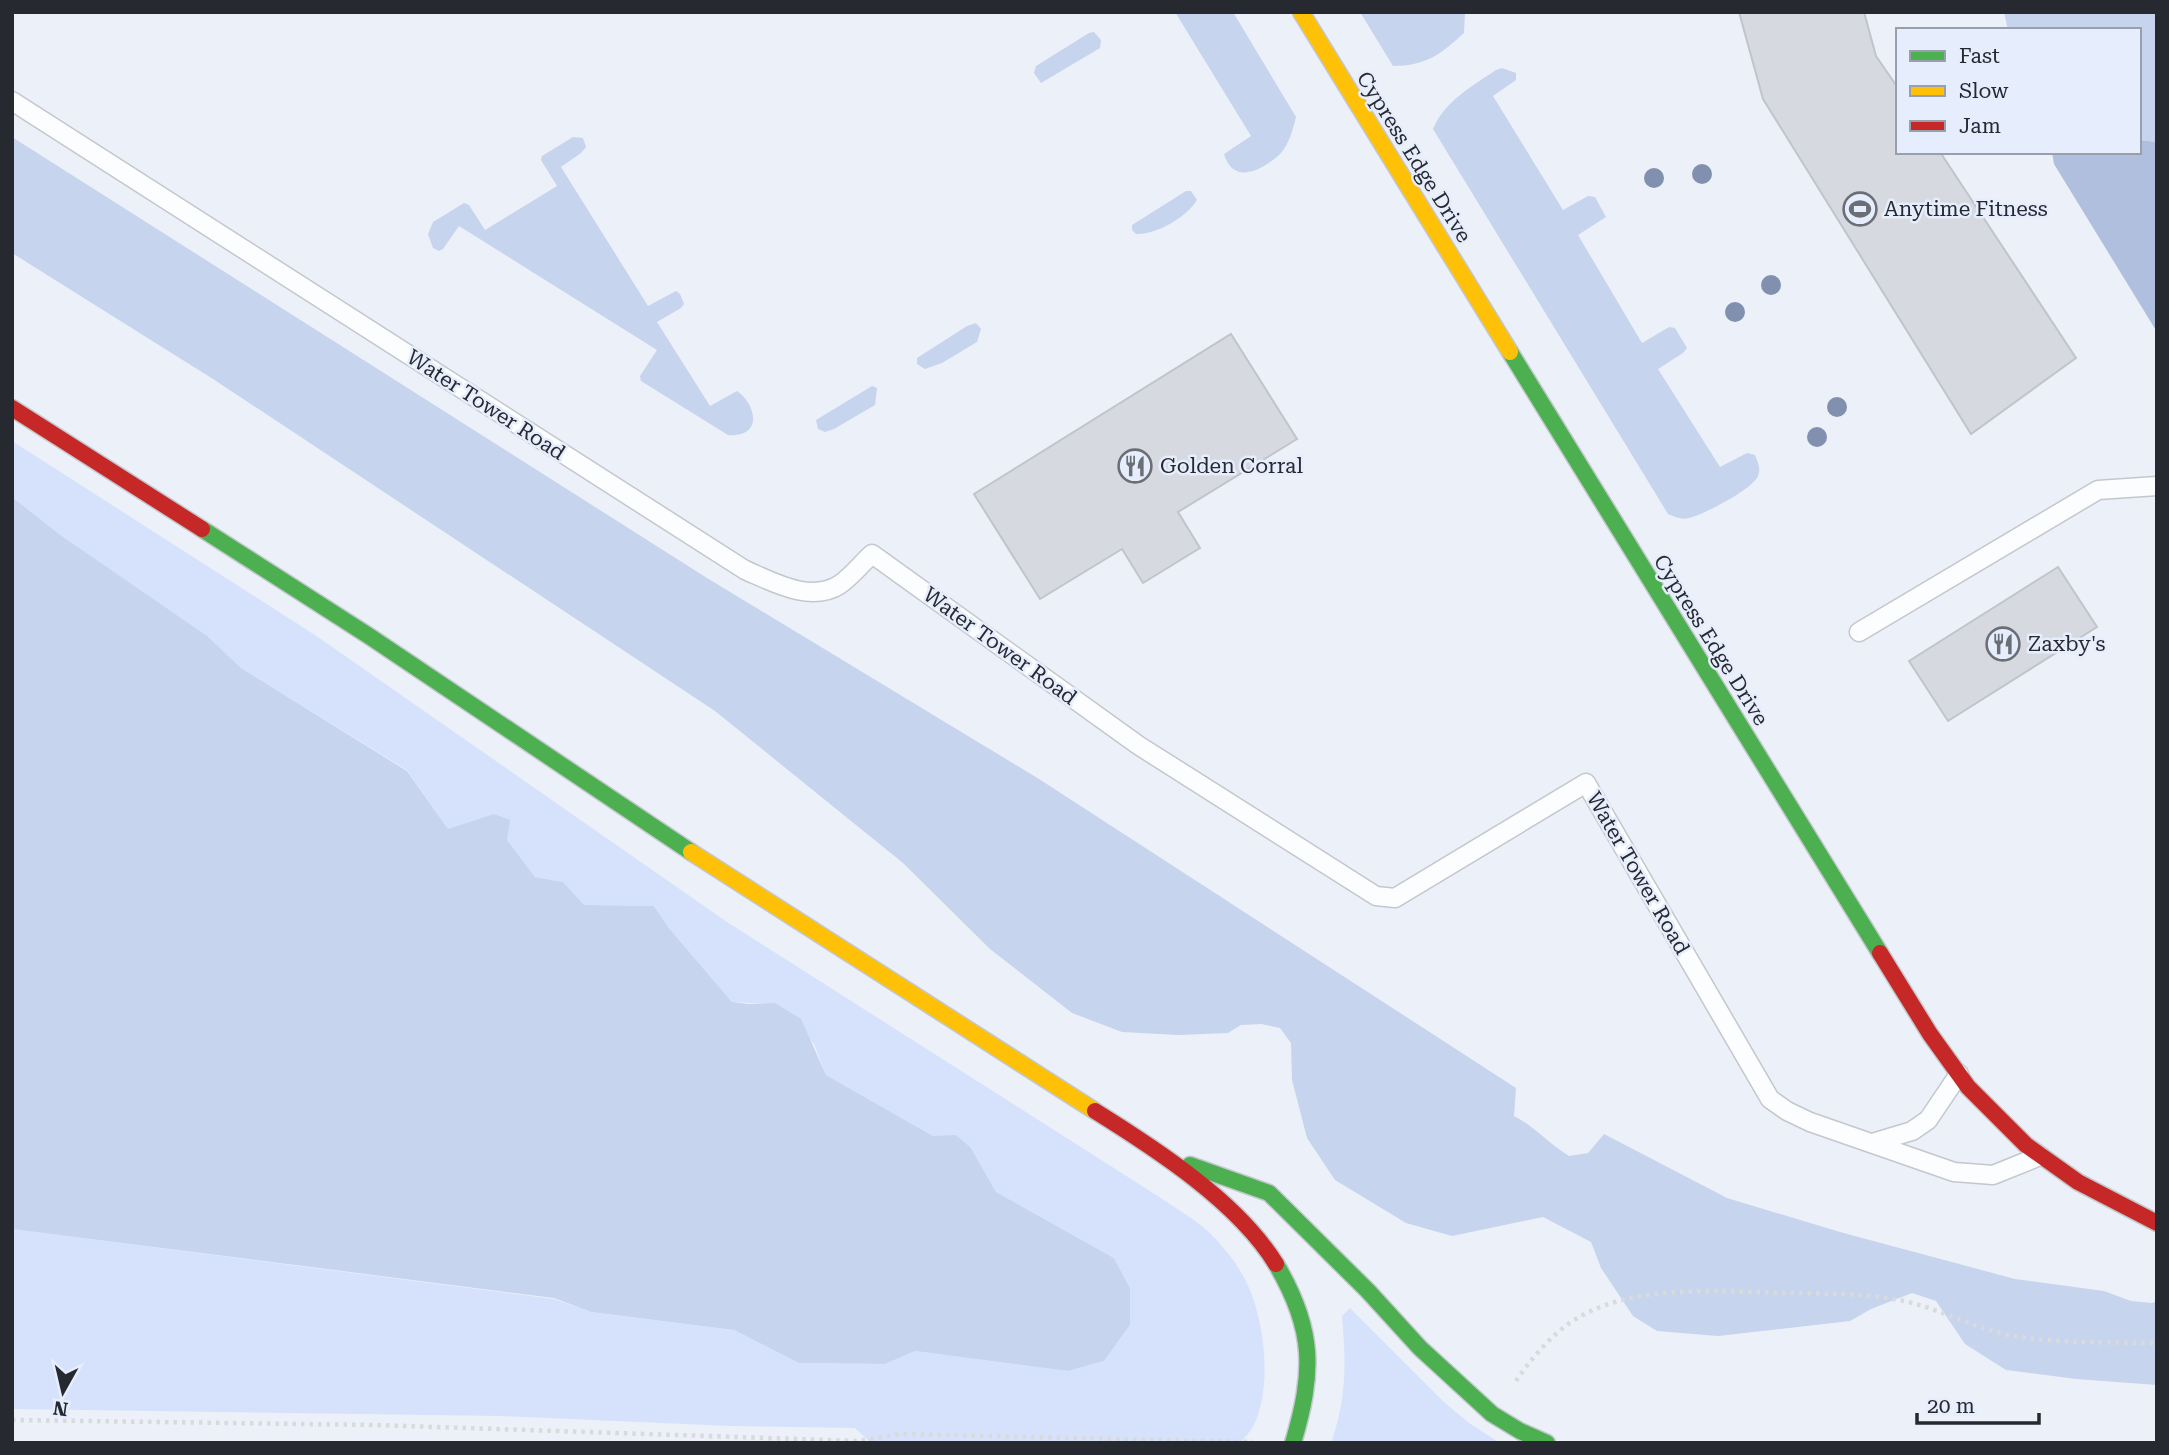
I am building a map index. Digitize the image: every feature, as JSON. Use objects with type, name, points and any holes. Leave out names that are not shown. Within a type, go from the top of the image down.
[{"type":"main road","name":"Cypress Edge Drive","points":[[1301,12],[1922,1022],[1959,1074],[2026,1145],[2078,1182],[2157,1223]]},
{"type":"main road","points":[[12,408],[369,636],[720,872],[1166,1156],[1219,1200],[1270,1252],[1290,1284],[1297,1302],[1308,1352],[1304,1404],[1293,1443]]},
{"type":"main road","points":[[1166,1156],[1269,1193],[1420,1348],[1484,1407],[1520,1431],[1547,1443]]},
{"type":"lane","name":"Water Tower Road","points":[[12,101],[745,570],[779,585],[819,592],[842,583],[872,554],[1138,745],[1376,896],[1395,898],[1586,783],[1770,1099],[1787,1111],[1954,1172],[1993,1175],[2040,1155]]},
{"type":"lane","points":[[1859,632],[2098,490],[2157,486]]},
{"type":"lane","points":[[1872,1143],[1912,1131],[1928,1119],[1959,1074]]},
{"type":"path","points":[[1514,1383],[1542,1347],[1561,1329],[1592,1310],[1629,1298],[1664,1293],[1856,1295],[1895,1299],[2011,1336],[2046,1341],[2157,1343]]},
{"type":"path","points":[[12,1420],[375,1425],[858,1441],[900,1434],[1257,1443]]},
{"type":"shaded area","points":[[1175,12],[1233,12],[1296,117],[1284,149],[1266,165],[1250,172],[1242,172],[1234,170],[1228,164],[1224,154],[1251,136]]},
{"type":"shaded area","points":[[1360,12],[1465,12],[1464,33],[1448,47],[1424,61],[1393,66]]},
{"type":"shaded area","points":[[2004,12],[2157,12],[2157,142],[2141,140],[2141,28],[2008,28]]},
{"type":"shaded area","points":[[1094,32],[1101,40],[1100,48],[1041,83],[1034,73],[1036,66]]},
{"type":"shaded area","points":[[1502,68],[1516,73],[1516,80],[1493,96],[1563,210],[1588,196],[1595,197],[1606,217],[1578,235],[1642,343],[1669,327],[1675,328],[1687,348],[1658,369],[1720,467],[1747,453],[1755,455],[1759,470],[1754,481],[1727,501],[1705,512],[1686,519],[1668,514],[1433,129],[1444,110],[1460,95]]},
{"type":"shaded area","points":[[12,137],[707,578],[1039,779],[1516,1088],[1514,1116],[1569,1156],[1588,1153],[1604,1134],[1727,1198],[1840,1232],[2015,1279],[2104,1291],[2131,1301],[2157,1301],[2157,1385],[2006,1370],[1965,1344],[1936,1301],[1912,1293],[1871,1309],[1850,1321],[1718,1336],[1657,1331],[1633,1316],[1601,1268],[1591,1242],[1543,1217],[1452,1236],[1406,1223],[1335,1180],[1307,1138],[1292,1080],[1291,1043],[1280,1028],[1261,1024],[1241,1025],[1228,1033],[1178,1035],[1122,1032],[1072,1013],[990,949],[903,863],[715,711],[213,379],[12,253]]},
{"type":"shaded area","points":[[573,137],[583,138],[586,147],[561,167],[648,306],[676,291],[680,294],[684,304],[681,308],[657,322],[710,406],[737,391],[744,397],[753,419],[752,426],[747,431],[739,435],[728,435],[641,381],[640,376],[657,350],[459,226],[443,249],[439,251],[433,248],[428,234],[433,222],[464,203],[469,205],[485,230],[557,186],[541,160],[542,156]]},
{"type":"shaded area","points":[[2141,140],[2157,142],[2157,332],[2054,164],[2052,154],[2141,154]]},
{"type":"shaded area","points":[[1186,191],[1191,191],[1197,200],[1186,213],[1153,232],[1136,234],[1132,230],[1132,225]]},
{"type":"shaded area","points":[[976,323],[981,329],[977,342],[942,363],[925,369],[917,364],[917,358]]},
{"type":"shaded area","points":[[872,386],[877,388],[875,405],[834,429],[825,432],[818,429],[816,420]]},
{"type":"shaded area","points":[[12,441],[315,635],[727,922],[1201,1226],[1223,1247],[1239,1269],[1248,1285],[1260,1324],[1265,1367],[1264,1388],[1260,1408],[1248,1434],[1241,1442],[871,1443],[855,1428],[730,1426],[501,1416],[12,1409],[12,1229],[554,1299],[591,1312],[734,1330],[799,1363],[885,1364],[915,1351],[1068,1371],[1104,1361],[1130,1325],[1130,1288],[1114,1258],[996,1192],[971,1148],[933,1136],[826,1075],[814,1044],[775,1004],[732,1002],[668,927],[654,906],[584,905],[563,882],[535,877],[507,840],[448,829],[407,770],[241,668],[206,636],[59,534],[12,497]]},
{"type":"shaded area","points":[[12,497],[59,534],[207,636],[241,668],[407,771],[448,829],[494,814],[510,820],[507,840],[535,877],[563,882],[584,905],[654,906],[668,927],[732,1002],[775,1003],[801,1019],[826,1075],[933,1136],[956,1135],[971,1148],[996,1192],[1114,1258],[1130,1288],[1130,1325],[1104,1361],[1068,1371],[915,1351],[885,1364],[799,1363],[734,1330],[591,1312],[554,1298],[12,1229]]},
{"type":"shaded area","points":[[1350,1308],[1444,1402],[1469,1423],[1500,1443],[1331,1443],[1343,1395],[1342,1316]]},
{"type":"building","points":[[1739,12],[1864,12],[1876,56],[1896,85],[1896,154],[1941,154],[2076,358],[1971,434],[1763,99]]},
{"type":"building","name":"Golden Corral","points":[[1231,334],[1297,439],[1178,512],[1200,548],[1143,583],[1122,549],[1040,599],[974,494]]},
{"type":"building","name":"Zaxby's","points":[[2058,567],[2097,627],[1948,721],[1909,661]]},
{"type":"traffic: fast","points":[[1510,352],[1880,953]]},
{"type":"traffic: fast","points":[[202,529],[369,636],[691,852]]},
{"type":"traffic: fast","points":[[1190,1165],[1269,1193],[1368,1291],[1420,1348],[1492,1414],[1547,1443]]},
{"type":"traffic: fast","points":[[1276,1264],[1298,1310],[1307,1352],[1305,1394],[1293,1443]]},
{"type":"traffic: slow","points":[[1301,12],[1510,352]]},
{"type":"traffic: slow","points":[[691,852],[1095,1111]]},
{"type":"traffic: jam","points":[[12,408],[202,529]]},
{"type":"traffic: jam","points":[[1880,953],[1930,1034],[1968,1087],[2026,1145],[2078,1182],[2157,1223]]},
{"type":"traffic: jam","points":[[1095,1111],[1144,1142],[1218,1198],[1260,1241],[1276,1264]]},
{"type":"place","name":"Anytime Fitness","points":[[1860,209]]},
{"type":"place","name":"Golden Corral","points":[[1135,466]]},
{"type":"place","name":"Zaxby's","points":[[2003,644]]}]
